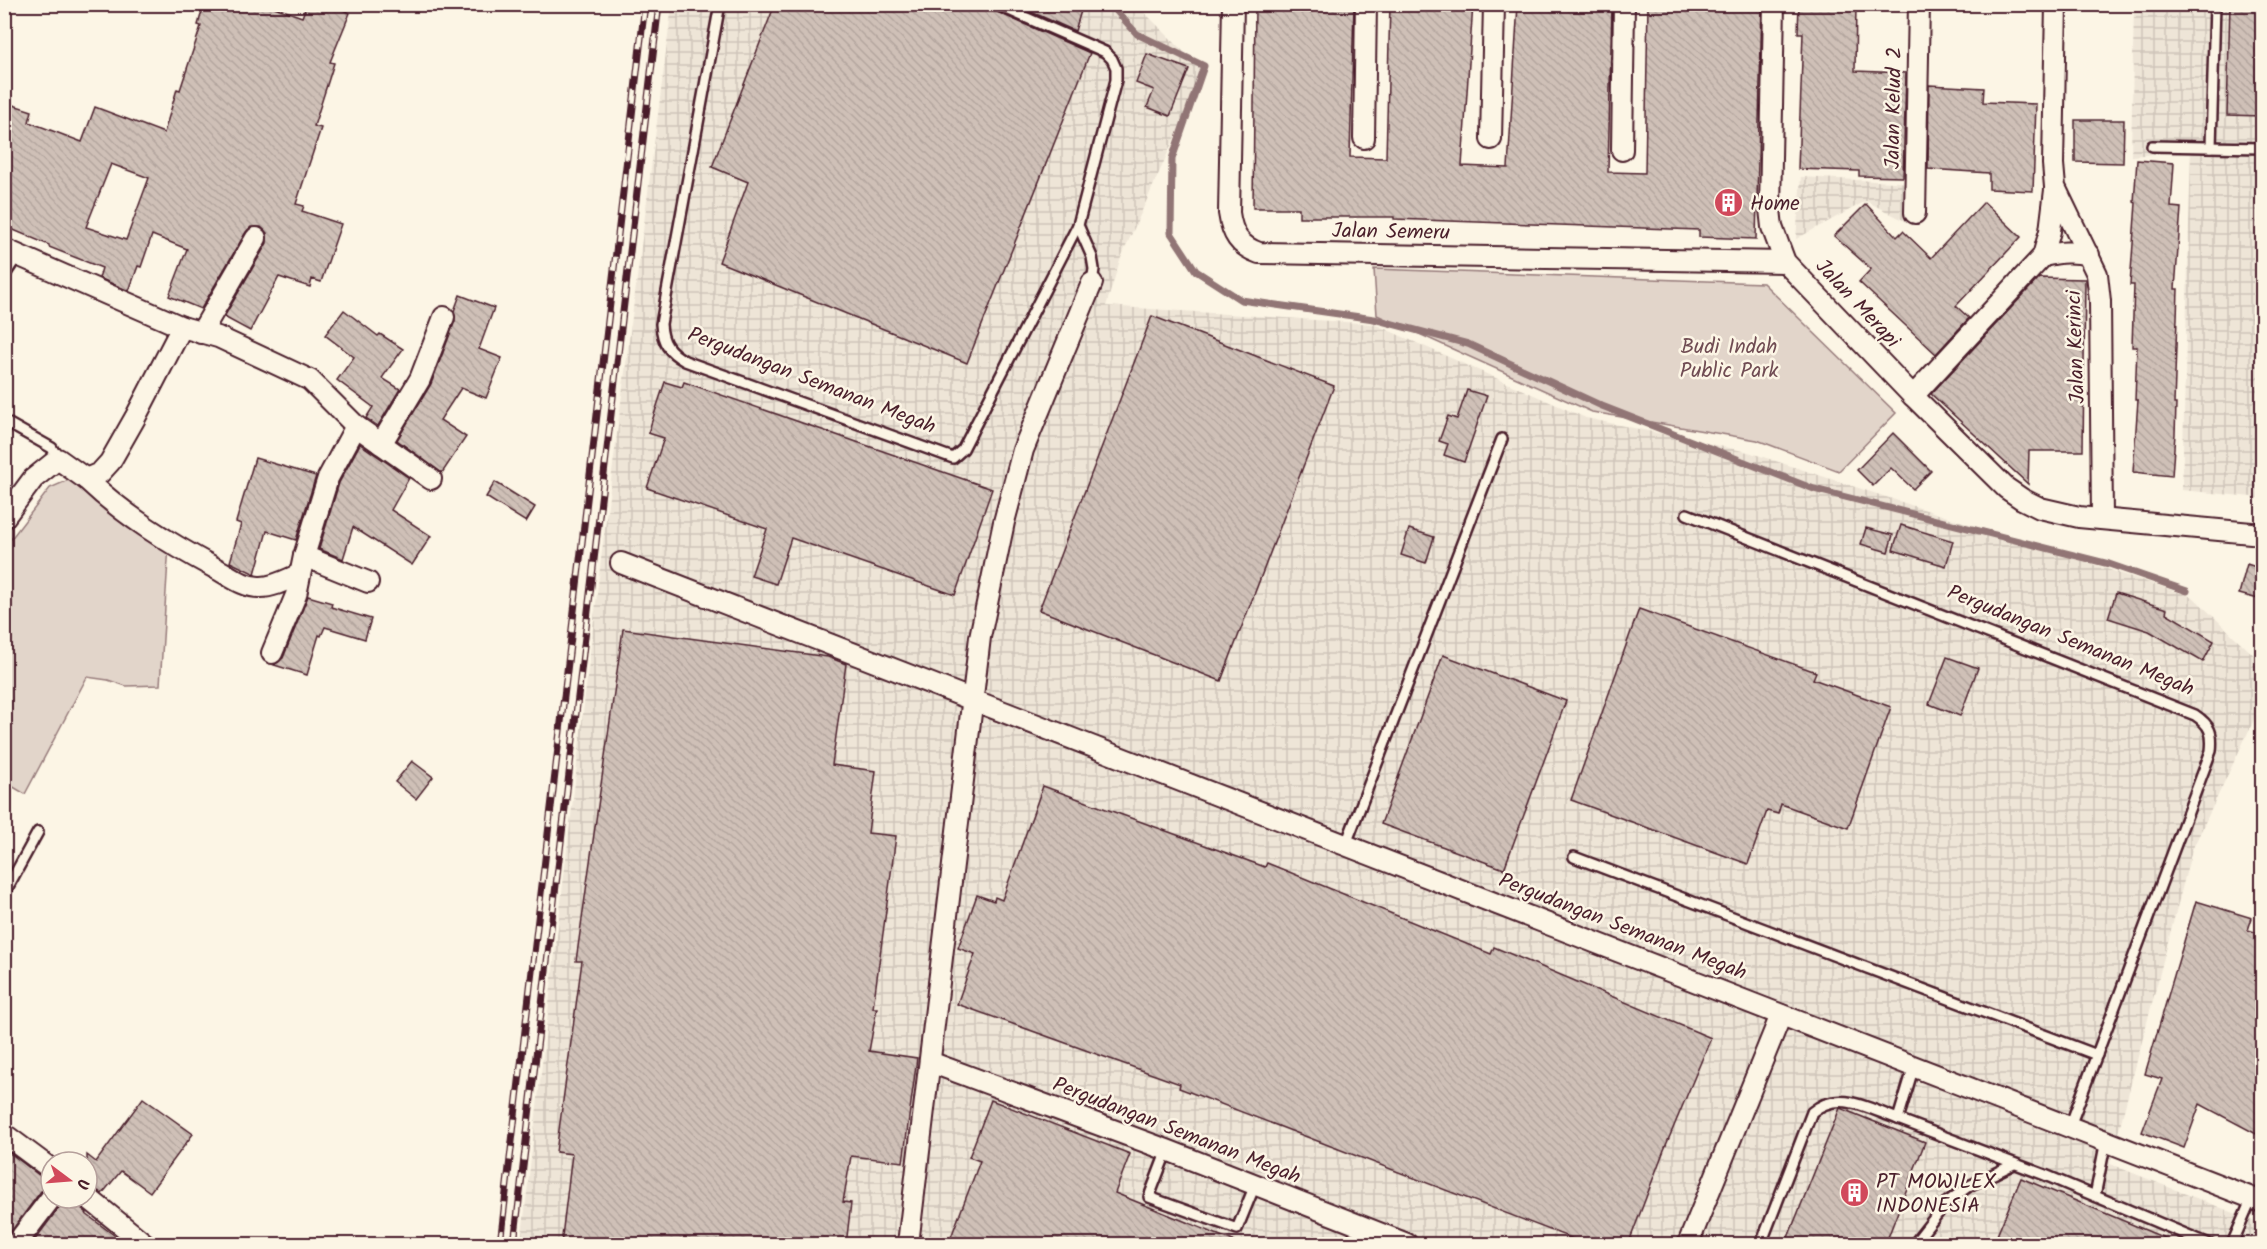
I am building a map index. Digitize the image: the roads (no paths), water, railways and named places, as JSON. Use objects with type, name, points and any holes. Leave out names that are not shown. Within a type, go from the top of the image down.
[{"type":"street","name":"Jalan Semeru","points":[[1233,4],[1229,213],[1231,227],[1237,239],[1247,249],[1259,253],[1785,262]]},
{"type":"street","points":[[1364,138],[1366,4]]},
{"type":"street","points":[[1491,139],[1494,4]]},
{"type":"street","points":[[1622,150],[1624,4]]},
{"type":"street","name":"Jalan Merapi","points":[[1774,4],[1770,209],[1775,236],[1785,262],[1913,396],[2006,488],[2022,499],[2056,512],[2102,519],[2262,534]]},
{"type":"street","name":"Jalan Kelud 2","points":[[1915,213],[1919,4]]},
{"type":"street","name":"Jalan Kerinci","points":[[2056,4],[2053,164],[2055,187],[2097,274],[2100,301],[2102,519]]},
{"type":"street","points":[[1913,396],[2043,256],[2050,231],[2055,187]]},
{"type":"street","points":[[201,333],[256,238]]},
{"type":"street","points":[[2043,256],[2075,251],[2089,255]]},
{"type":"street","points":[[11,252],[182,327],[218,337],[310,380],[356,426],[431,479]]},
{"type":"street","points":[[908,1245],[980,637],[1023,450],[1092,283]]},
{"type":"street","points":[[381,444],[420,379],[444,317]]},
{"type":"street","points":[[86,479],[100,473],[110,462],[182,327]]},
{"type":"street","points":[[272,653],[296,595],[302,565],[328,478],[356,426]]},
{"type":"street","points":[[4,518],[33,479],[58,459],[86,479],[114,506],[181,551],[247,585],[271,586],[302,565],[369,582]]},
{"type":"street","name":"Pergudangan Semanan Megah","points":[[621,563],[2257,1200]]},
{"type":"street","points":[[1688,1245],[1782,1015]]},
{"type":"street","name":"Pergudangan Semanan Megah","points":[[930,1062],[1167,1150],[1407,1245]]},
{"type":"street","points":[[4,1134],[39,1160]]},
{"type":"street","points":[[99,1207],[145,1245]]},
{"type":"street","points":[[16,1245],[42,1210]]},
{"type":"lane","name":"Pergudangan Semanan Megah","points":[[720,4],[661,324],[662,337],[667,347],[675,355],[707,369],[952,458],[963,449],[1078,225],[1114,92],[1116,68],[1112,59],[1105,52],[995,4]]},
{"type":"lane","points":[[2211,147],[2215,4]]},
{"type":"lane","points":[[2152,146],[2262,148]]},
{"type":"lane","points":[[1078,225],[1092,257],[1094,269],[1092,283]]},
{"type":"lane","points":[[4,276],[11,252]]},
{"type":"lane","points":[[4,421],[52,448],[58,459]]},
{"type":"lane","points":[[1346,844],[1502,439]]},
{"type":"lane","name":"Pergudangan Semanan Megah","points":[[1688,514],[2195,715],[2206,722],[2212,738],[2211,751],[2070,1126]]},
{"type":"lane","points":[[4,894],[38,832]]},
{"type":"lane","points":[[1574,857],[2097,1055]]},
{"type":"lane","points":[[1898,1119],[1914,1066]]},
{"type":"lane","points":[[1761,1245],[1812,1112],[1822,1104],[1836,1100],[1853,1103],[1898,1119],[2014,1164],[2095,1196],[2192,1241],[2209,1245]]},
{"type":"lane","points":[[2095,1196],[2106,1140]]},
{"type":"lane","points":[[1167,1150],[1149,1197],[1237,1229],[1255,1185]]},
{"type":"lane","points":[[1914,1245],[1946,1203],[1969,1186],[2014,1164]]},
{"type":"lane","points":[[2232,1245],[2257,1200]]},
{"type":"waterway","points":[[1110,4],[1137,34],[1204,66],[1172,159],[1171,233],[1196,271],[1241,300],[1374,319],[1468,344],[1602,406],[1814,489],[2109,564],[2187,591]]},
{"type":"railway","points":[[500,1244],[645,4]]},
{"type":"railway","points":[[514,1244],[659,4]]},
{"type":"place","name":"Home","points":[[1729,203]]},
{"type":"place","name":"PT MOWILEX INDONESIA","points":[[1855,1193]]},
{"type":"park label","name":"Budi Indah Public Park","points":[[1729,358]]}]
